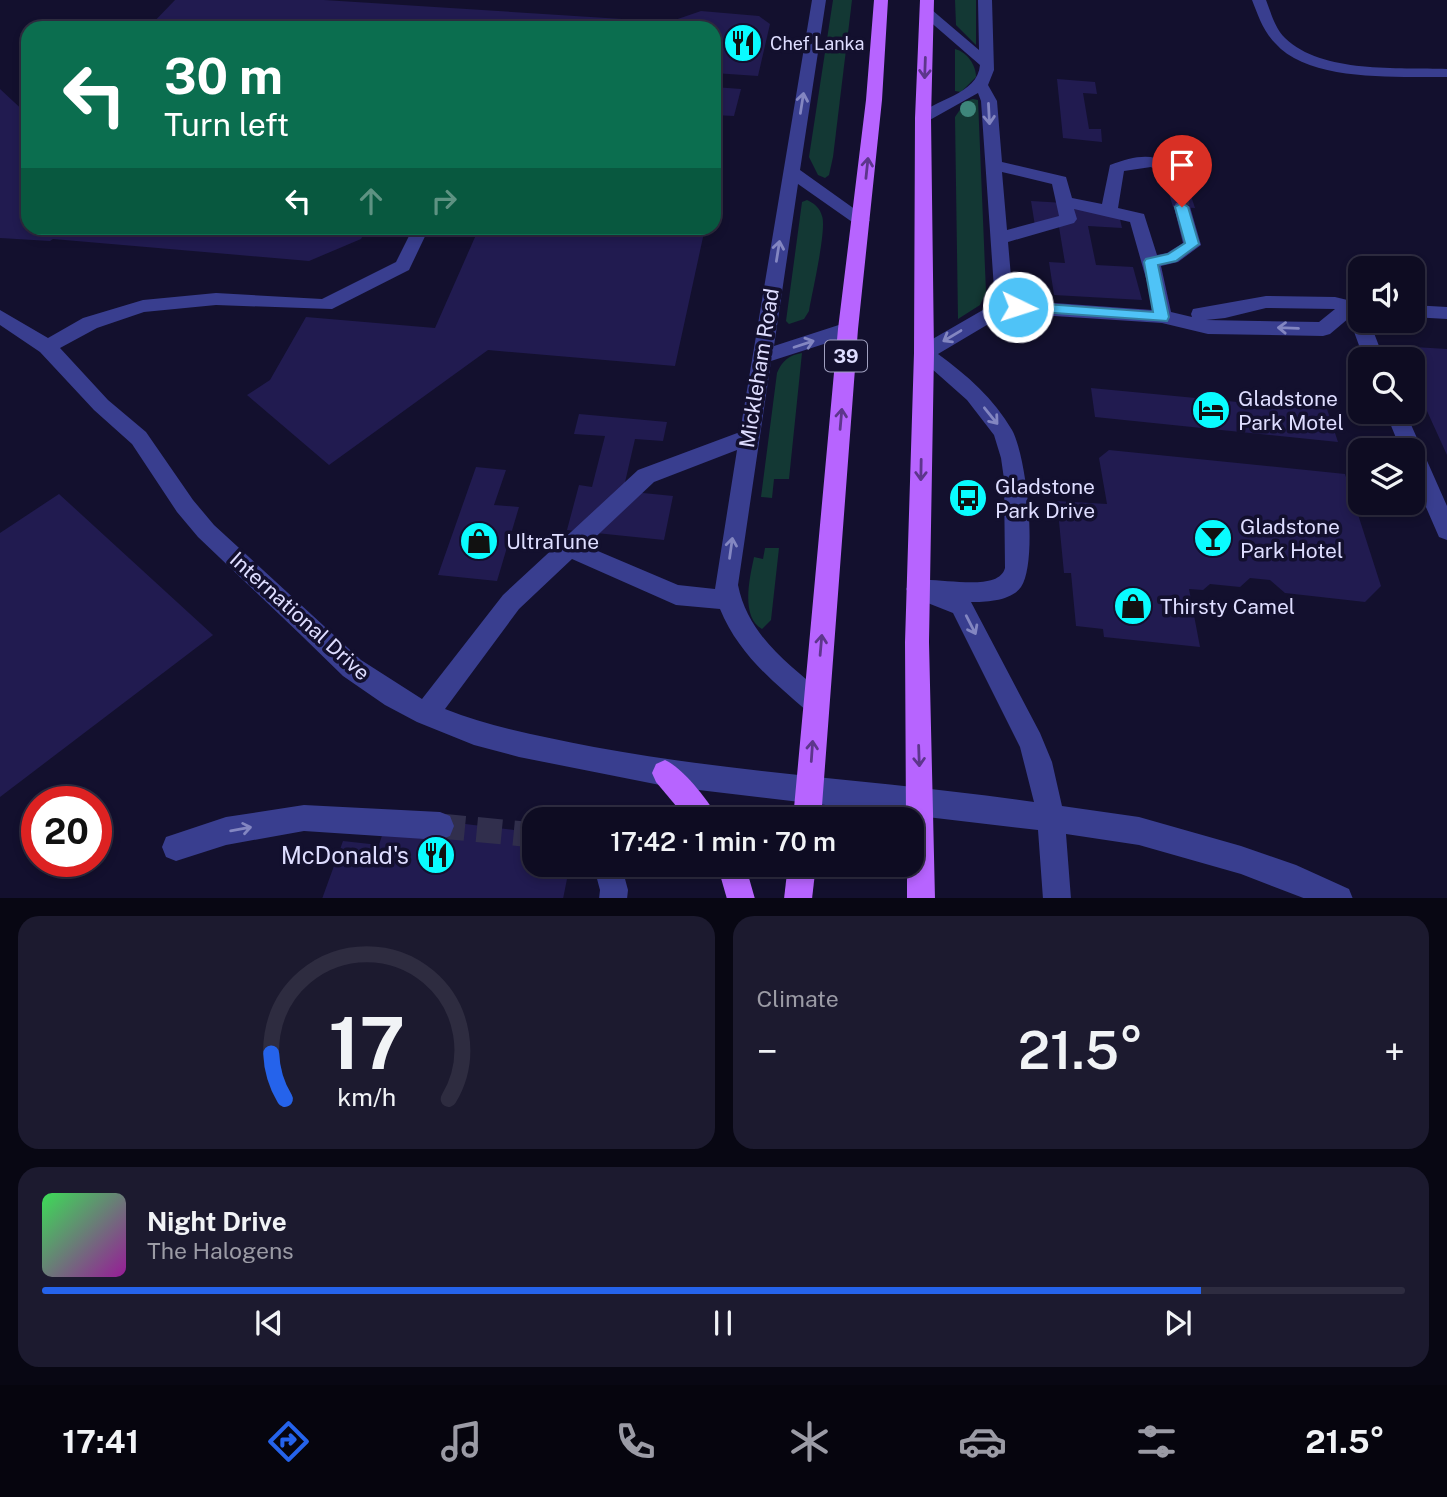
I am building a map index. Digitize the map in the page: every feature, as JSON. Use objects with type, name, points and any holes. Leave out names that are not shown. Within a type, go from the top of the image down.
[{"type":"main road","name":"39","points":[[808,807],[848,329],[874,100],[881,0]]},
{"type":"main road","points":[[921,898],[918,589],[924,353],[923,118],[927,6]]},
{"type":"main road","points":[[665,772],[694,807]]},
{"type":"main road","points":[[735,877],[741,898]]},
{"type":"main road","points":[[798,898],[800,877]]},
{"type":"street","name":"Mickleham Road","points":[[816,703],[762,656],[742,631],[727,600],[726,584],[747,438],[819,0]]},
{"type":"street","points":[[985,0],[987,64],[981,85],[989,101],[1004,306]]},
{"type":"street","points":[[1259,0],[1269,27],[1283,44],[1301,55],[1343,68],[1447,73]]},
{"type":"street","points":[[927,6],[987,64]]},
{"type":"street","points":[[923,118],[981,85]]},
{"type":"street","points":[[1109,211],[1116,168],[1138,159],[1156,163],[1172,175],[1174,180]]},
{"type":"street","points":[[992,165],[1059,181],[1068,219],[997,239]]},
{"type":"street","points":[[791,171],[861,220]]},
{"type":"street","points":[[1064,201],[1138,218],[1151,262],[1162,317]]},
{"type":"street","points":[[1151,262],[1172,258],[1192,244],[1182,207]]},
{"type":"street","points":[[47,347],[90,323],[143,306],[216,299],[325,305],[403,265],[418,235]]},
{"type":"street","points":[[918,589],[979,591],[1003,588],[1012,581],[1018,562],[1013,468],[1006,440],[996,422],[967,388],[924,353],[1004,306],[1162,317],[1208,327],[1323,329],[1348,313]]},
{"type":"street","points":[[1425,312],[1447,313]]},
{"type":"street","name":"International Drive","points":[[0,316],[47,347],[102,405],[139,438],[185,506],[206,531],[352,668],[394,697],[426,715],[474,733],[519,745],[665,772],[809,790]]},
{"type":"street","points":[[760,358],[848,329]]},
{"type":"street","points":[[426,715],[511,602],[646,476],[747,438]]},
{"type":"street","points":[[1425,480],[1447,531]]},
{"type":"street","points":[[569,548],[676,595],[727,600]]},
{"type":"street","points":[[918,589],[961,606],[1031,742],[1051,817],[1057,898]]},
{"type":"street","points":[[809,790],[1051,817],[1139,831],[1296,879],[1339,898]]},
{"type":"street","points":[[176,847],[226,831],[304,818],[440,826]]},
{"type":"street","points":[[610,877],[613,898]]},
{"type":"green space","points":[[833,0],[852,0],[833,157],[829,175],[825,178],[818,175],[809,157]]},
{"type":"green space","points":[[955,0],[976,0],[976,45],[956,25]]},
{"type":"green space","points":[[955,49],[967,56],[976,72],[976,77],[961,92],[955,91]]},
{"type":"green space","points":[[978,100],[986,292],[980,305],[958,319],[955,117],[966,101]]},
{"type":"green space","points":[[807,200],[816,206],[822,216],[821,247],[809,311],[804,319],[789,324],[786,321],[802,202]]},
{"type":"green space","points":[[802,353],[789,479],[774,479],[772,498],[761,497],[777,373],[786,359]]},
{"type":"green space","points":[[765,548],[779,548],[771,620],[762,629],[751,616],[748,596],[754,557],[763,559]]},
{"type":"building","points":[[175,0],[324,0],[653,21],[155,21]]},
{"type":"building","points":[[701,11],[759,16],[770,24],[758,76],[721,73],[721,21],[672,21]]},
{"type":"building","points":[[1057,79],[1095,82],[1097,94],[1083,93],[1089,129],[1101,129],[1102,142],[1063,138]]},
{"type":"building","points":[[721,88],[741,89],[734,116],[721,115]]},
{"type":"building","points":[[0,89],[21,108],[21,235],[363,235],[361,239],[309,261],[53,239],[0,238]]},
{"type":"building","points":[[1165,180],[1186,181],[1195,208],[1173,207]]},
{"type":"building","points":[[1031,201],[1117,206],[1122,228],[1088,226],[1096,265],[1133,267],[1142,300],[1054,295],[1049,262],[1065,263],[1059,227],[1035,226]]},
{"type":"building","points":[[476,235],[703,235],[675,366],[488,350],[329,465],[247,395],[270,380],[306,317],[435,328]]},
{"type":"building","points":[[1425,348],[1447,349],[1447,455],[1425,407]]},
{"type":"building","name":"Gladstone Park Motel","points":[[1091,388],[1248,403],[1245,394],[1325,403],[1338,442],[1095,417]]},
{"type":"building","points":[[579,414],[667,422],[663,441],[635,439],[623,491],[673,496],[664,540],[567,530],[579,485],[592,487],[605,436],[574,434]]},
{"type":"building","name":"Gladstone Park Hotel","points":[[1109,450],[1345,474],[1348,483],[1348,515],[1358,515],[1381,586],[1365,602],[1285,593],[1270,580],[1250,578],[1240,587],[1210,584],[1203,590],[1189,589],[1200,647],[1104,637],[1103,629],[1076,626],[1071,573],[1064,573],[1057,501],[1107,504],[1099,458]]},
{"type":"building","name":"UltraTune","points":[[476,467],[506,470],[494,505],[519,507],[497,581],[438,575]]},
{"type":"building","points":[[59,494],[213,635],[0,797],[0,533]]},
{"type":"building","name":"McDonald's","points":[[441,821],[522,831],[522,877],[567,877],[563,898],[322,898],[343,841],[379,845],[385,826]]},
{"type":"tunnel","points":[[1174,180],[1182,207]]},
{"type":"tunnel","points":[[440,826],[522,834]]},
{"type":"place","name":"Chef Lanka","points":[[743,43]]},
{"type":"place","name":"Gladstone Park Motel","points":[[1211,410]]},
{"type":"place","name":"Gladstone Park Drive","points":[[968,498]]},
{"type":"place","name":"Gladstone Park Hotel","points":[[1213,538]]},
{"type":"place","name":"UltraTune","points":[[479,541]]},
{"type":"place","name":"Thirsty Camel","points":[[1133,606]]},
{"type":"place","name":"McDonald's","points":[[436,855]]},
{"type":"route","points":[[1018,307],[1162,317],[1160,296],[1151,262],[1172,258],[1192,244],[1182,207]]}]
